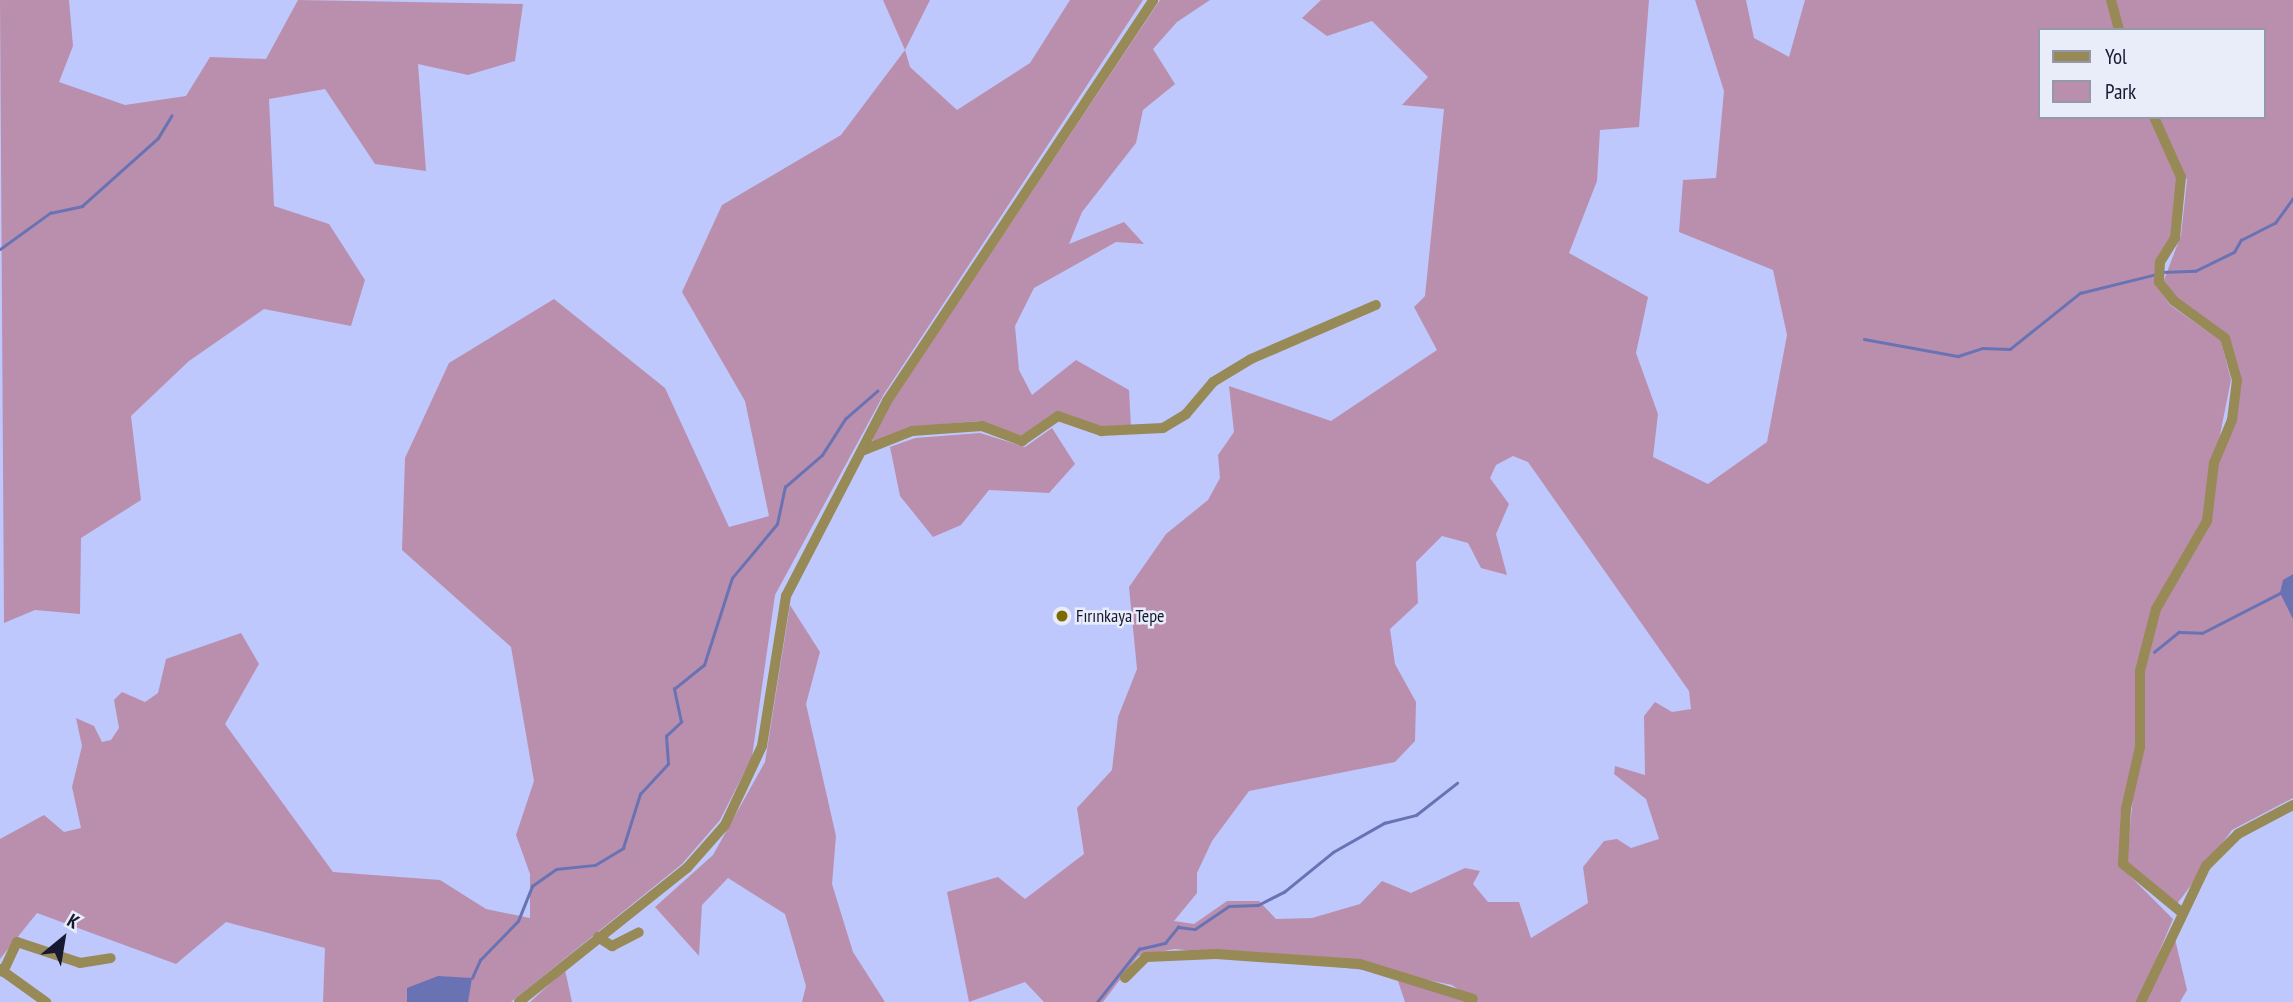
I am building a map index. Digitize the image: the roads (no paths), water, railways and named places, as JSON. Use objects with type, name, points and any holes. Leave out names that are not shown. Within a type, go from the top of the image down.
[{"type":"street","points":[[519,1002],[694,861],[736,807],[762,746],[783,601],[897,385],[1153,0]]},
{"type":"street","points":[[2111,0],[2118,28]]},
{"type":"street","points":[[2155,119],[2181,177],[2175,238],[2160,262],[2159,282],[2174,301],[2225,338],[2236,380],[2207,521],[2156,609],[2140,671],[2140,747],[2126,808],[2123,864],[2180,911]]},
{"type":"street","points":[[864,450],[912,431],[982,426],[1022,441],[1058,416],[1101,431],[1163,428],[1186,414],[1213,382],[1251,359],[1376,305]]},
{"type":"street","points":[[2141,1002],[2180,911],[2206,866],[2238,834],[2293,805]]},
{"type":"street","points":[[598,937],[612,946],[639,932]]},
{"type":"street","points":[[47,1002],[1,970],[17,942],[80,962],[111,958]]},
{"type":"street","points":[[1125,978],[1146,957],[1216,954],[1360,964],[1473,999]]},
{"type":"water","points":[[2293,574],[2293,619],[2280,593],[2283,580]]},
{"type":"water","points":[[438,976],[472,978],[468,1002],[407,1002],[407,988]]},
{"type":"waterway","points":[[0,249],[50,213],[82,206],[158,138],[171,116]]},
{"type":"waterway","points":[[2162,272],[2195,271],[2234,252],[2241,240],[2275,223],[2293,198]]},
{"type":"waterway","points":[[1864,339],[1958,356],[1982,348],[2010,349],[2080,293],[2153,275]]},
{"type":"waterway","points":[[472,978],[480,960],[518,921],[532,886],[556,869],[595,865],[623,848],[640,794],[668,764],[666,736],[681,722],[674,689],[704,665],[732,578],[777,524],[785,487],[822,455],[845,419],[877,391]]},
{"type":"waterway","points":[[2154,652],[2179,632],[2202,633],[2280,593]]},
{"type":"waterway","points":[[1097,1002],[1139,949],[1165,943],[1178,927],[1195,929],[1229,906],[1258,905],[1284,892],[1333,852],[1384,823],[1416,815],[1457,783]]},
{"type":"place","name":"Fırınkaya Tepe","points":[[1062,616]]}]
